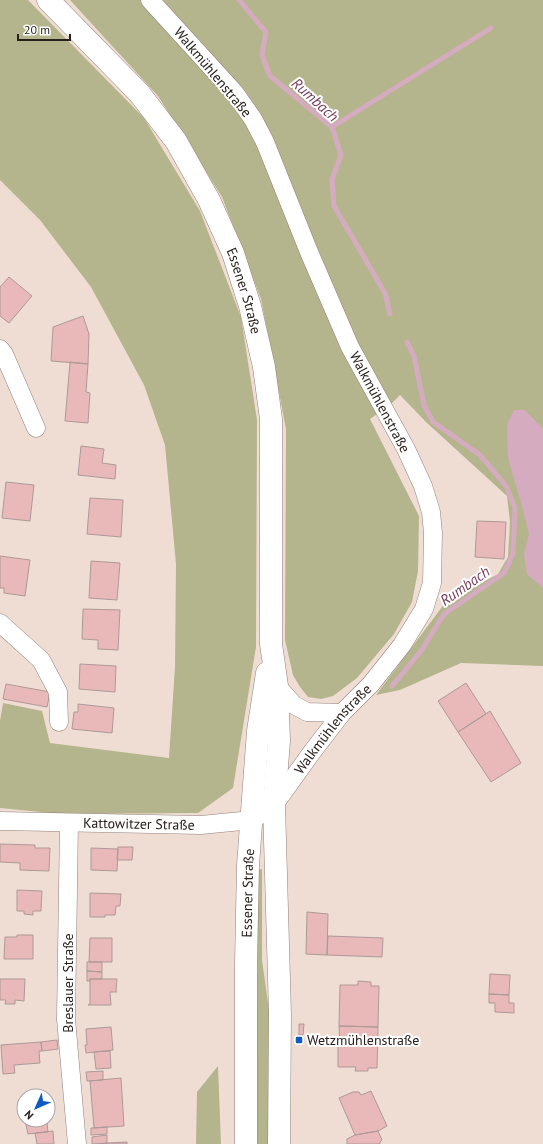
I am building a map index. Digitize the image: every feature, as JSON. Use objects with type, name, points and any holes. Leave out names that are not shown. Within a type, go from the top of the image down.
[{"type":"main road","name":"Essener Straße","points":[[48,0],[139,93],[176,142],[209,200],[233,253],[250,306],[264,367],[271,420],[271,644],[277,686],[279,741],[274,805],[280,1014],[279,1144]]},
{"type":"main road","name":"Essener Straße","points":[[246,1144],[246,956],[248,865],[258,731],[271,644]]},
{"type":"street","name":"Walkmühlenstraße","points":[[150,0],[234,92],[253,119],[265,142],[309,252],[350,347],[406,448],[423,486],[431,512],[433,533],[432,583],[424,609],[402,645],[371,684],[342,713],[315,747],[274,805]]},
{"type":"street","points":[[0,349],[4,354],[36,428]]},
{"type":"street","points":[[0,623],[41,660],[58,692],[59,722]]},
{"type":"street","points":[[277,686],[294,705],[307,712],[342,713]]},
{"type":"street","name":"Kattowitzer Straße","points":[[0,821],[201,825],[252,820],[274,805]]},
{"type":"street","name":"Breslauer Straße","points":[[69,823],[66,1019],[77,1144]]},
{"type":"green space","points":[[0,0],[28,0],[144,118],[200,211],[241,317],[257,420],[256,647],[233,788],[198,813],[61,814],[0,808],[0,721],[3,703],[42,711],[50,743],[169,758],[175,667],[176,564],[165,445],[144,385],[91,287],[40,220],[0,180]]},
{"type":"green space","points":[[70,0],[543,0],[543,666],[461,663],[400,690],[376,695],[445,603],[498,574],[508,557],[510,522],[507,496],[426,422],[400,395],[391,404],[370,419],[419,516],[418,571],[412,602],[394,634],[357,678],[333,696],[321,699],[308,697],[300,687],[293,675],[285,640],[286,429],[261,299],[222,197],[158,96]]},
{"type":"green space","points":[[262,869],[262,960],[269,1010],[268,1144],[256,1144],[258,870]]},
{"type":"green space","points":[[218,1066],[221,1144],[196,1144],[197,1092]]},
{"type":"shaded area","points":[[514,410],[525,410],[543,429],[543,588],[527,574],[524,554],[529,534],[508,458],[507,424]]},
{"type":"building","points":[[9,277],[32,296],[9,323],[0,316],[0,287]]},
{"type":"building","points":[[83,316],[89,334],[88,364],[51,361],[53,327]]},
{"type":"building","points":[[70,362],[88,364],[86,392],[90,393],[88,423],[65,421]]},
{"type":"building","points":[[81,446],[104,449],[102,463],[116,465],[115,479],[78,475]]},
{"type":"building","points":[[6,482],[34,485],[30,521],[2,518]]},
{"type":"building","points":[[90,498],[123,500],[121,537],[87,534]]},
{"type":"building","points":[[477,521],[506,522],[504,559],[475,557]]},
{"type":"building","points":[[0,556],[30,560],[25,596],[4,593],[4,588],[0,588]]},
{"type":"building","points":[[91,561],[120,563],[117,600],[89,598]]},
{"type":"building","points":[[83,609],[120,610],[118,650],[98,649],[98,640],[82,639]]},
{"type":"building","points":[[80,664],[116,666],[115,692],[79,689]]},
{"type":"building","points":[[466,683],[486,714],[458,732],[438,701]]},
{"type":"building","points":[[6,684],[50,692],[47,707],[3,699]]},
{"type":"building","points":[[78,704],[114,708],[112,733],[72,729],[74,712],[78,712]]},
{"type":"building","points":[[490,711],[521,763],[491,782],[458,732]]},
{"type":"building","points":[[0,844],[35,845],[35,848],[50,848],[49,871],[20,870],[20,863],[0,862]]},
{"type":"building","points":[[118,847],[133,847],[132,860],[117,860]]},
{"type":"building","points":[[91,848],[118,849],[117,871],[91,870]]},
{"type":"building","points":[[17,890],[42,891],[41,911],[33,911],[33,915],[24,914],[24,911],[17,911]]},
{"type":"building","points":[[90,893],[121,894],[120,906],[116,906],[115,915],[90,917]]},
{"type":"building","points":[[307,912],[328,914],[327,955],[306,954]]},
{"type":"building","points":[[17,935],[33,935],[33,959],[4,959],[5,937],[17,937]]},
{"type":"building","points":[[328,936],[383,938],[382,957],[327,955]]},
{"type":"building","points":[[90,938],[112,938],[112,962],[89,962]]},
{"type":"building","points":[[87,962],[102,962],[102,972],[87,971]]},
{"type":"building","points":[[87,971],[102,972],[102,979],[90,979],[90,981],[87,981]]},
{"type":"building","points":[[490,974],[510,975],[509,995],[489,994]]},
{"type":"building","points":[[0,979],[25,979],[24,1001],[15,1000],[15,1004],[5,1004],[6,1000],[0,1000]]},
{"type":"building","points":[[90,979],[117,979],[117,992],[110,992],[111,1005],[88,1005],[90,1004]]},
{"type":"building","points":[[358,981],[371,982],[371,986],[379,986],[378,1027],[339,1026],[340,985],[358,985]]},
{"type":"building","points":[[489,994],[509,995],[509,1003],[514,1003],[514,1013],[495,1012],[495,1003],[489,1003]]},
{"type":"building","points":[[299,1024],[304,1024],[303,1035],[299,1035]]},
{"type":"building","points":[[339,1026],[378,1027],[377,1068],[368,1068],[368,1071],[355,1071],[356,1067],[338,1067],[338,1044],[340,1044]]},
{"type":"building","points":[[111,1027],[113,1050],[86,1053],[86,1029]]},
{"type":"building","points":[[57,1040],[58,1049],[42,1051],[41,1042]]},
{"type":"building","points":[[41,1042],[42,1051],[39,1051],[40,1063],[14,1065],[15,1073],[3,1074],[1,1045]]},
{"type":"building","points":[[110,1051],[111,1068],[96,1069],[94,1052]]},
{"type":"building","points":[[103,1071],[103,1080],[87,1081],[86,1072]]},
{"type":"building","points":[[121,1078],[124,1126],[94,1128],[90,1081]]},
{"type":"building","points":[[371,1091],[387,1126],[378,1131],[355,1135],[339,1098],[353,1092],[359,1092],[361,1095]]},
{"type":"building","points":[[107,1127],[107,1134],[91,1135],[91,1128]]},
{"type":"building","points":[[27,1128],[48,1128],[48,1132],[28,1134]]},
{"type":"building","points":[[53,1131],[54,1144],[37,1144],[35,1133]]},
{"type":"building","points":[[378,1131],[382,1140],[380,1144],[347,1144],[347,1139],[355,1135]]},
{"type":"building","points":[[107,1135],[107,1143],[92,1144],[92,1137]]},
{"type":"building","points":[[127,1142],[127,1144],[100,1144],[107,1143]]},
{"type":"waterway","name":"Rumbach","points":[[239,0],[266,32],[262,55],[270,76],[332,127],[341,155],[332,179],[334,206],[385,293],[390,314]]},
{"type":"waterway","points":[[332,127],[491,28]]},
{"type":"waterway","name":"Rumbach","points":[[392,686],[421,651],[444,614],[504,573],[513,554],[515,508],[506,486],[480,455],[433,422],[424,405],[414,356],[407,342]]},
{"type":"place","name":"Wetzmühlenstraße","points":[[299,1040]]}]
